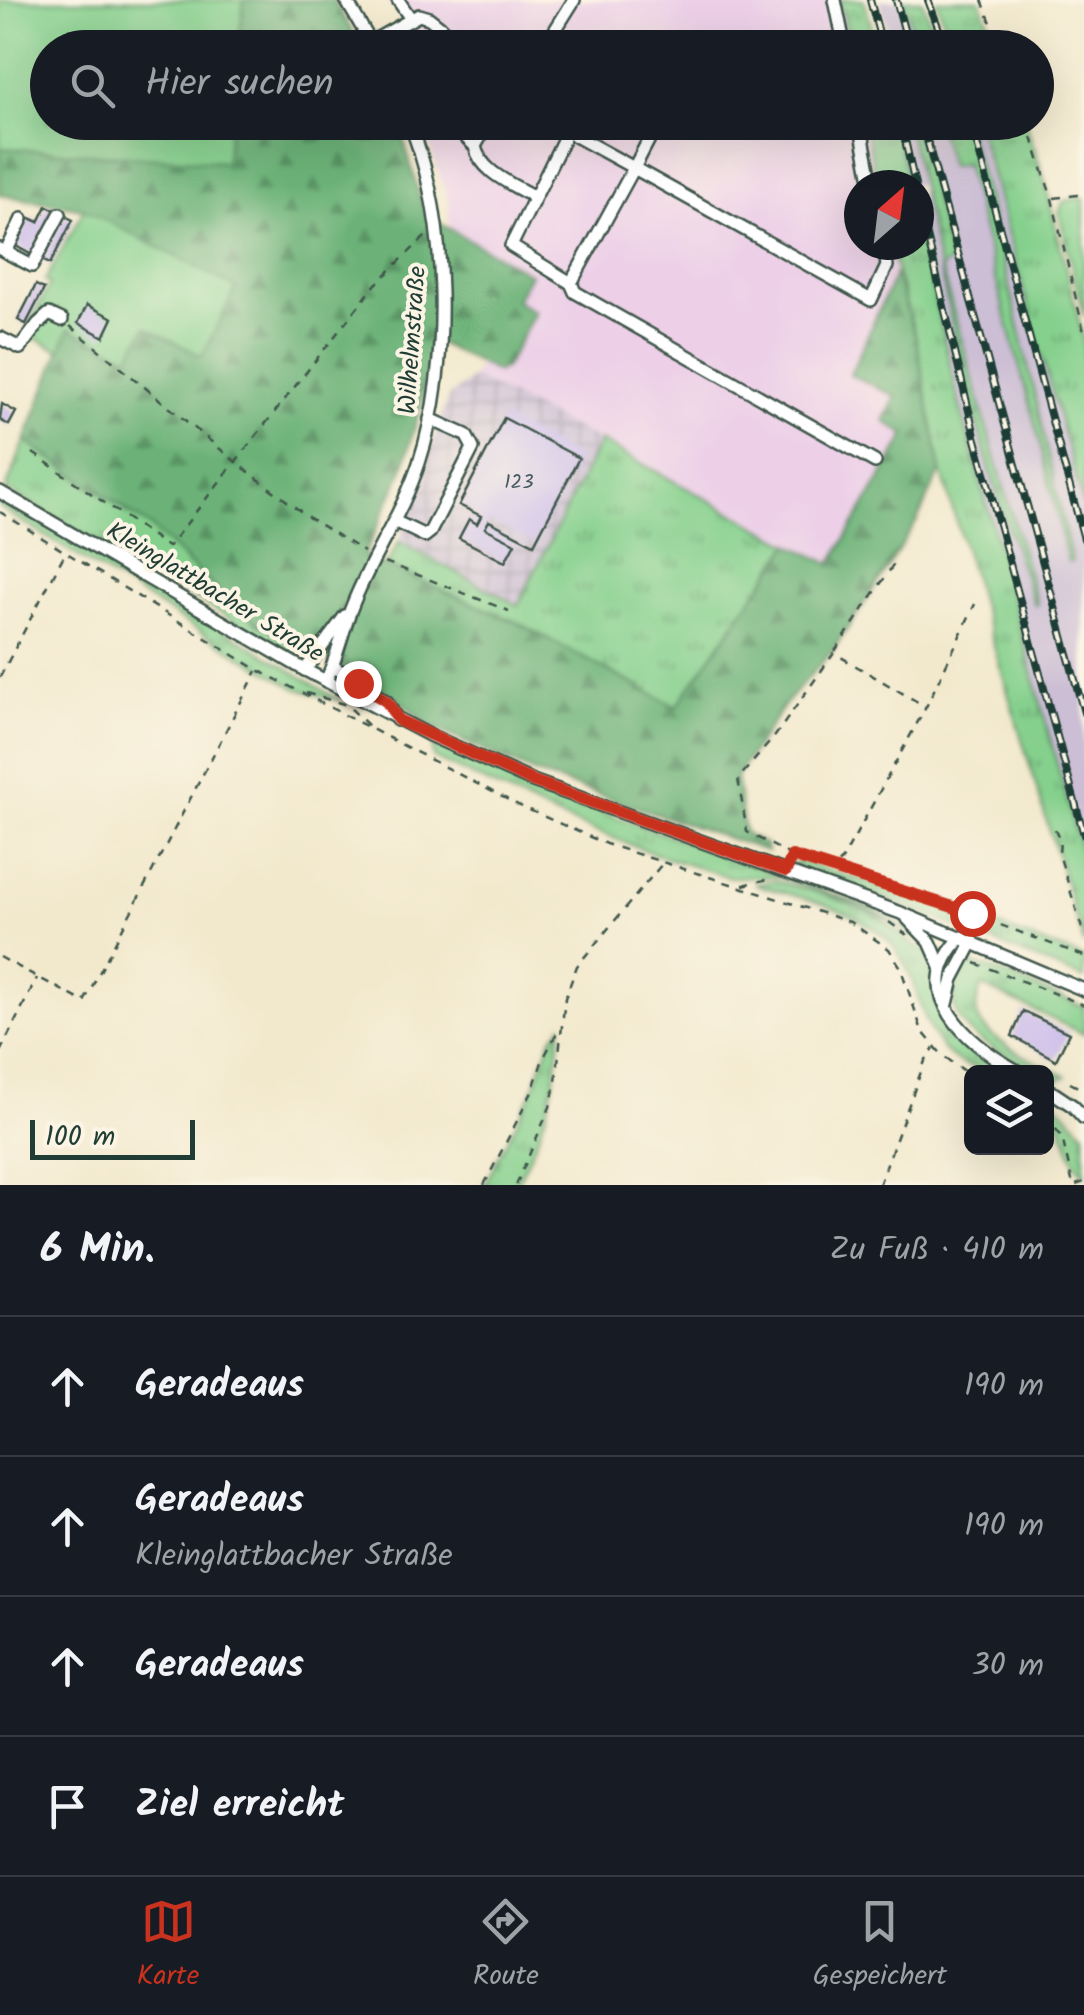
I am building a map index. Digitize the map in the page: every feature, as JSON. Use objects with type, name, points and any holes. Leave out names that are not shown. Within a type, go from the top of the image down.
[{"type":"street","points":[[346,0],[364,30]]},
{"type":"street","points":[[398,0],[415,17],[430,18],[445,30]]},
{"type":"street","points":[[396,30],[415,17],[422,0]]},
{"type":"street","points":[[555,30],[574,0]]},
{"type":"street","points":[[836,0],[842,30]]},
{"type":"street","name":"Wilhelmstraße","points":[[326,682],[351,608],[396,522],[419,462],[430,419],[440,310],[436,227],[415,140]]},
{"type":"street","points":[[469,140],[475,146],[477,159],[488,169],[534,197]]},
{"type":"street","points":[[475,146],[478,140]]},
{"type":"street","points":[[563,140],[511,246],[571,283],[575,292],[874,462]]},
{"type":"street","points":[[588,140],[871,300],[888,266],[887,260]]},
{"type":"street","points":[[571,283],[649,140]]},
{"type":"street","points":[[863,140],[869,170]]},
{"type":"street","points":[[22,219],[3,250],[32,266],[60,214]]},
{"type":"street","points":[[0,338],[20,348],[49,314],[62,320]]},
{"type":"street","points":[[396,522],[425,536],[430,532],[473,448],[466,435],[430,419]]},
{"type":"street","name":"Kleinglattbacher Straße","points":[[0,492],[398,720],[530,780],[901,913],[1084,990]]},
{"type":"street","name":"Wilhelmstraße","points":[[305,670],[351,608]]},
{"type":"street","points":[[333,666],[387,702],[398,720]]},
{"type":"street","points":[[901,913],[930,942],[941,967],[940,988],[962,1033],[1006,1065]]},
{"type":"street","points":[[941,967],[968,939]]},
{"type":"street","points":[[947,1004],[968,939]]},
{"type":"street","points":[[1054,1093],[1084,1118]]},
{"type":"path","points":[[982,0],[994,30]]},
{"type":"path","points":[[1033,140],[1052,199],[1084,332]]},
{"type":"path","points":[[1052,199],[1084,197]]},
{"type":"path","points":[[33,453],[168,547],[376,284],[436,227]]},
{"type":"path","points":[[62,320],[308,517],[376,558],[510,612]]},
{"type":"path","points":[[0,512],[304,696],[553,821],[663,863],[850,922],[882,942],[900,966],[917,1022],[934,1047],[964,1070]]},
{"type":"path","points":[[0,677],[66,552]]},
{"type":"path","points":[[894,564],[774,736],[738,779],[747,832],[792,856],[925,896],[1084,956]]},
{"type":"path","points":[[828,868],[842,860],[926,707],[975,604]]},
{"type":"path","points":[[834,653],[926,707]]},
{"type":"path","points":[[0,956],[84,1002],[258,670]]},
{"type":"path","points":[[304,696],[306,693],[346,705],[370,729]]},
{"type":"path","points":[[1055,829],[1084,935]]},
{"type":"path","points":[[786,871],[792,856]]},
{"type":"path","points":[[516,1185],[550,1107],[561,1026],[576,966],[663,863]]},
{"type":"path","points":[[0,1052],[38,977]]},
{"type":"path","points":[[484,1185],[561,1026]]},
{"type":"path","points":[[879,1185],[925,1061],[934,1047]]},
{"type":"path","points":[[1070,1083],[1084,1090]]},
{"type":"path","points":[[1054,1126],[1062,1137],[1075,1185],[1084,1182]]},
{"type":"shaded area","points":[[382,0],[840,0],[846,30],[407,30],[394,7]]},
{"type":"shaded area","points":[[880,0],[904,0],[912,30],[888,30]]},
{"type":"shaded area","points":[[428,140],[868,140],[874,170],[844,170],[844,260],[892,260],[895,274],[851,375],[896,396],[907,434],[830,565],[473,377],[479,362],[497,372],[505,368],[535,312],[515,300],[530,274],[449,227],[449,202]]},
{"type":"shaded area","points":[[899,140],[911,140],[917,170],[906,170]]},
{"type":"shaded area","points":[[919,140],[942,140],[950,166],[965,163],[1069,562],[1072,560],[1032,377],[970,140],[982,140],[1084,507],[1084,863],[943,340],[925,260],[934,260],[934,246],[989,469],[1034,604],[940,268],[951,260],[934,197],[934,170],[927,170]]},
{"type":"shaded area","points":[[473,377],[600,441],[518,605],[399,542],[448,397]]},
{"type":"green space","points":[[0,0],[244,0],[240,30],[30,30],[30,140],[228,140],[226,162],[0,148]]},
{"type":"green space","points":[[244,0],[333,0],[352,30],[240,30]]},
{"type":"green space","points":[[840,0],[864,0],[872,30],[846,30]]},
{"type":"green space","points":[[904,0],[922,0],[933,30],[912,30]]},
{"type":"green space","points":[[936,0],[980,0],[991,30],[947,30]]},
{"type":"green space","points":[[228,140],[404,140],[425,215],[530,274],[516,300],[535,312],[505,368],[497,372],[431,340],[422,402],[402,472],[364,556],[516,622],[676,707],[790,544],[831,564],[906,435],[884,421],[896,396],[850,375],[895,274],[916,338],[941,471],[917,521],[831,653],[789,699],[736,776],[745,834],[765,844],[767,851],[534,773],[429,726],[394,696],[258,624],[152,528],[25,441],[68,329],[84,209],[0,195],[0,148],[225,162]]},
{"type":"green space","points":[[868,140],[898,140],[905,170],[874,170]]},
{"type":"green space","points":[[911,140],[919,140],[927,170],[917,170]]},
{"type":"green space","points":[[942,140],[970,140],[1009,286],[1072,561],[1068,562],[965,164],[950,166]]},
{"type":"green space","points":[[982,140],[1032,140],[1044,178],[1084,342],[1084,507]]},
{"type":"green space","points":[[934,198],[951,261],[941,268],[1037,604],[1034,605],[977,423],[934,245]]},
{"type":"green space","points":[[1084,199],[1084,317],[1059,213],[1063,202]]},
{"type":"green space","points":[[84,209],[236,288],[202,356],[146,327],[129,357],[69,329],[60,351],[25,333],[50,284],[45,281]]},
{"type":"green space","points":[[893,260],[926,260],[959,403],[1084,863],[1084,945],[941,471],[916,338]]},
{"type":"green space","points":[[25,441],[152,528],[258,624],[310,650],[296,653],[279,647],[6,489]]},
{"type":"green space","points":[[600,441],[790,544],[677,707],[516,622],[386,566],[399,542],[518,605]]},
{"type":"green space","points":[[0,498],[341,701],[298,689],[242,657],[0,508]]},
{"type":"green space","points":[[437,747],[585,806],[870,907],[914,933],[926,946],[859,905],[780,877],[730,877],[666,858],[556,816],[434,758],[432,749]]},
{"type":"green space","points":[[794,863],[924,899],[1084,958],[1084,979],[903,905],[797,869]]},
{"type":"green space","points":[[774,881],[828,896],[886,922],[917,948],[931,953],[937,994],[948,1025],[970,1050],[993,1065],[967,1065],[951,1057],[936,1040],[910,975],[882,935],[838,910],[754,884]]},
{"type":"green space","points":[[967,964],[989,968],[1084,1007],[1084,1034],[982,986],[976,1009],[983,1027],[1017,1052],[1044,1065],[1023,1065],[978,1039],[961,1021],[954,998]]},
{"type":"green space","points":[[561,1026],[548,1108],[516,1185],[484,1185],[532,1092],[551,1040]]},
{"type":"green space","points":[[1054,1070],[1066,1076],[1055,1082]]},
{"type":"green space","points":[[1054,1102],[1084,1132],[1084,1175],[1074,1160],[1054,1116]]},
{"type":"building","points":[[47,206],[55,210],[32,255],[16,246],[30,218],[39,222]]},
{"type":"building","points":[[65,216],[73,220],[50,264],[42,260]]},
{"type":"building","points":[[36,285],[44,289],[26,324],[18,320]]},
{"type":"building","points":[[87,305],[113,318],[104,337],[78,323]]},
{"type":"building","points":[[2,404],[16,412],[9,425],[0,420]]},
{"type":"building","points":[[504,418],[579,458],[534,544],[489,521],[485,528],[515,543],[505,562],[459,538],[469,519],[477,524],[481,516],[459,505]]},
{"type":"building","points":[[1023,1011],[1069,1033],[1056,1060],[1012,1036]]},
{"type":"railway","points":[[870,0],[878,30]]},
{"type":"railway","points":[[896,0],[904,30]]},
{"type":"railway","points":[[928,0],[939,30]]},
{"type":"railway","points":[[905,140],[912,170]]},
{"type":"railway","points":[[927,140],[1084,713]]},
{"type":"railway","points":[[976,140],[1084,539]]},
{"type":"railway","points":[[933,260],[975,436],[1084,835]]},
{"type":"route","points":[[358,683],[387,702],[398,720],[530,780],[786,871],[792,856],[972,913]]}]
